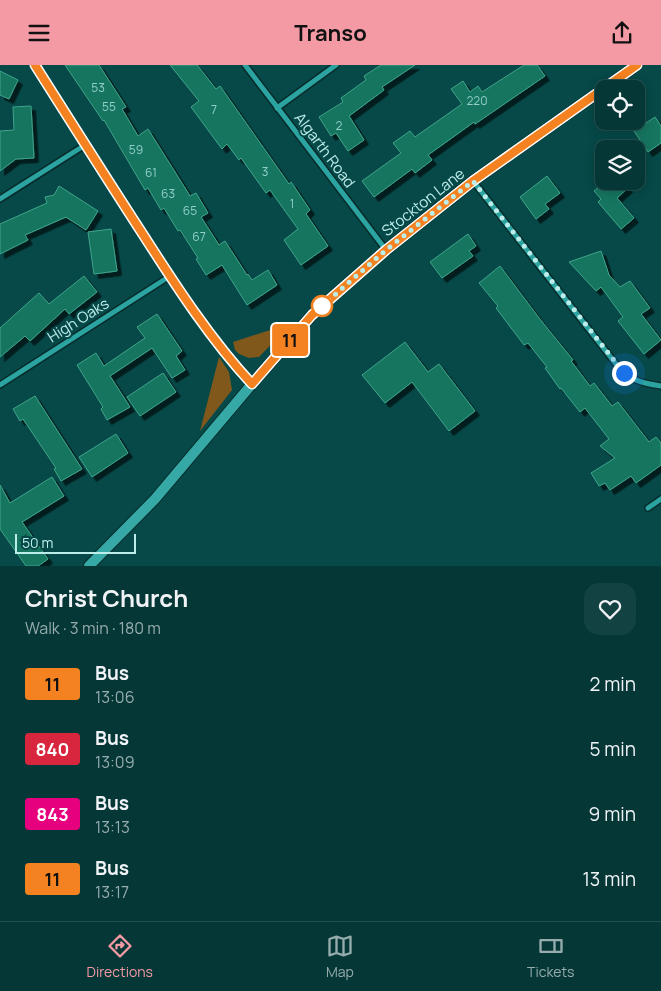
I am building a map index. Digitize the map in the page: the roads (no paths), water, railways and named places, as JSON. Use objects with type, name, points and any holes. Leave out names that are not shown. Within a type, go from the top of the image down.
[{"type":"street","points":[[35,65],[170,276],[235,366],[252,384]]},
{"type":"street","name":"Algarth Road","points":[[245,65],[386,250]]},
{"type":"street","points":[[277,108],[336,65]]},
{"type":"street","name":"Stockton Lane","points":[[89,566],[155,499],[312,315],[386,250],[473,181],[637,65]]},
{"type":"street","points":[[0,199],[85,145]]},
{"type":"street","points":[[473,181],[624,373],[635,381],[661,386]]},
{"type":"street","name":"High Oaks","points":[[0,385],[170,276]]},
{"type":"street","points":[[648,507],[661,499]]}]
